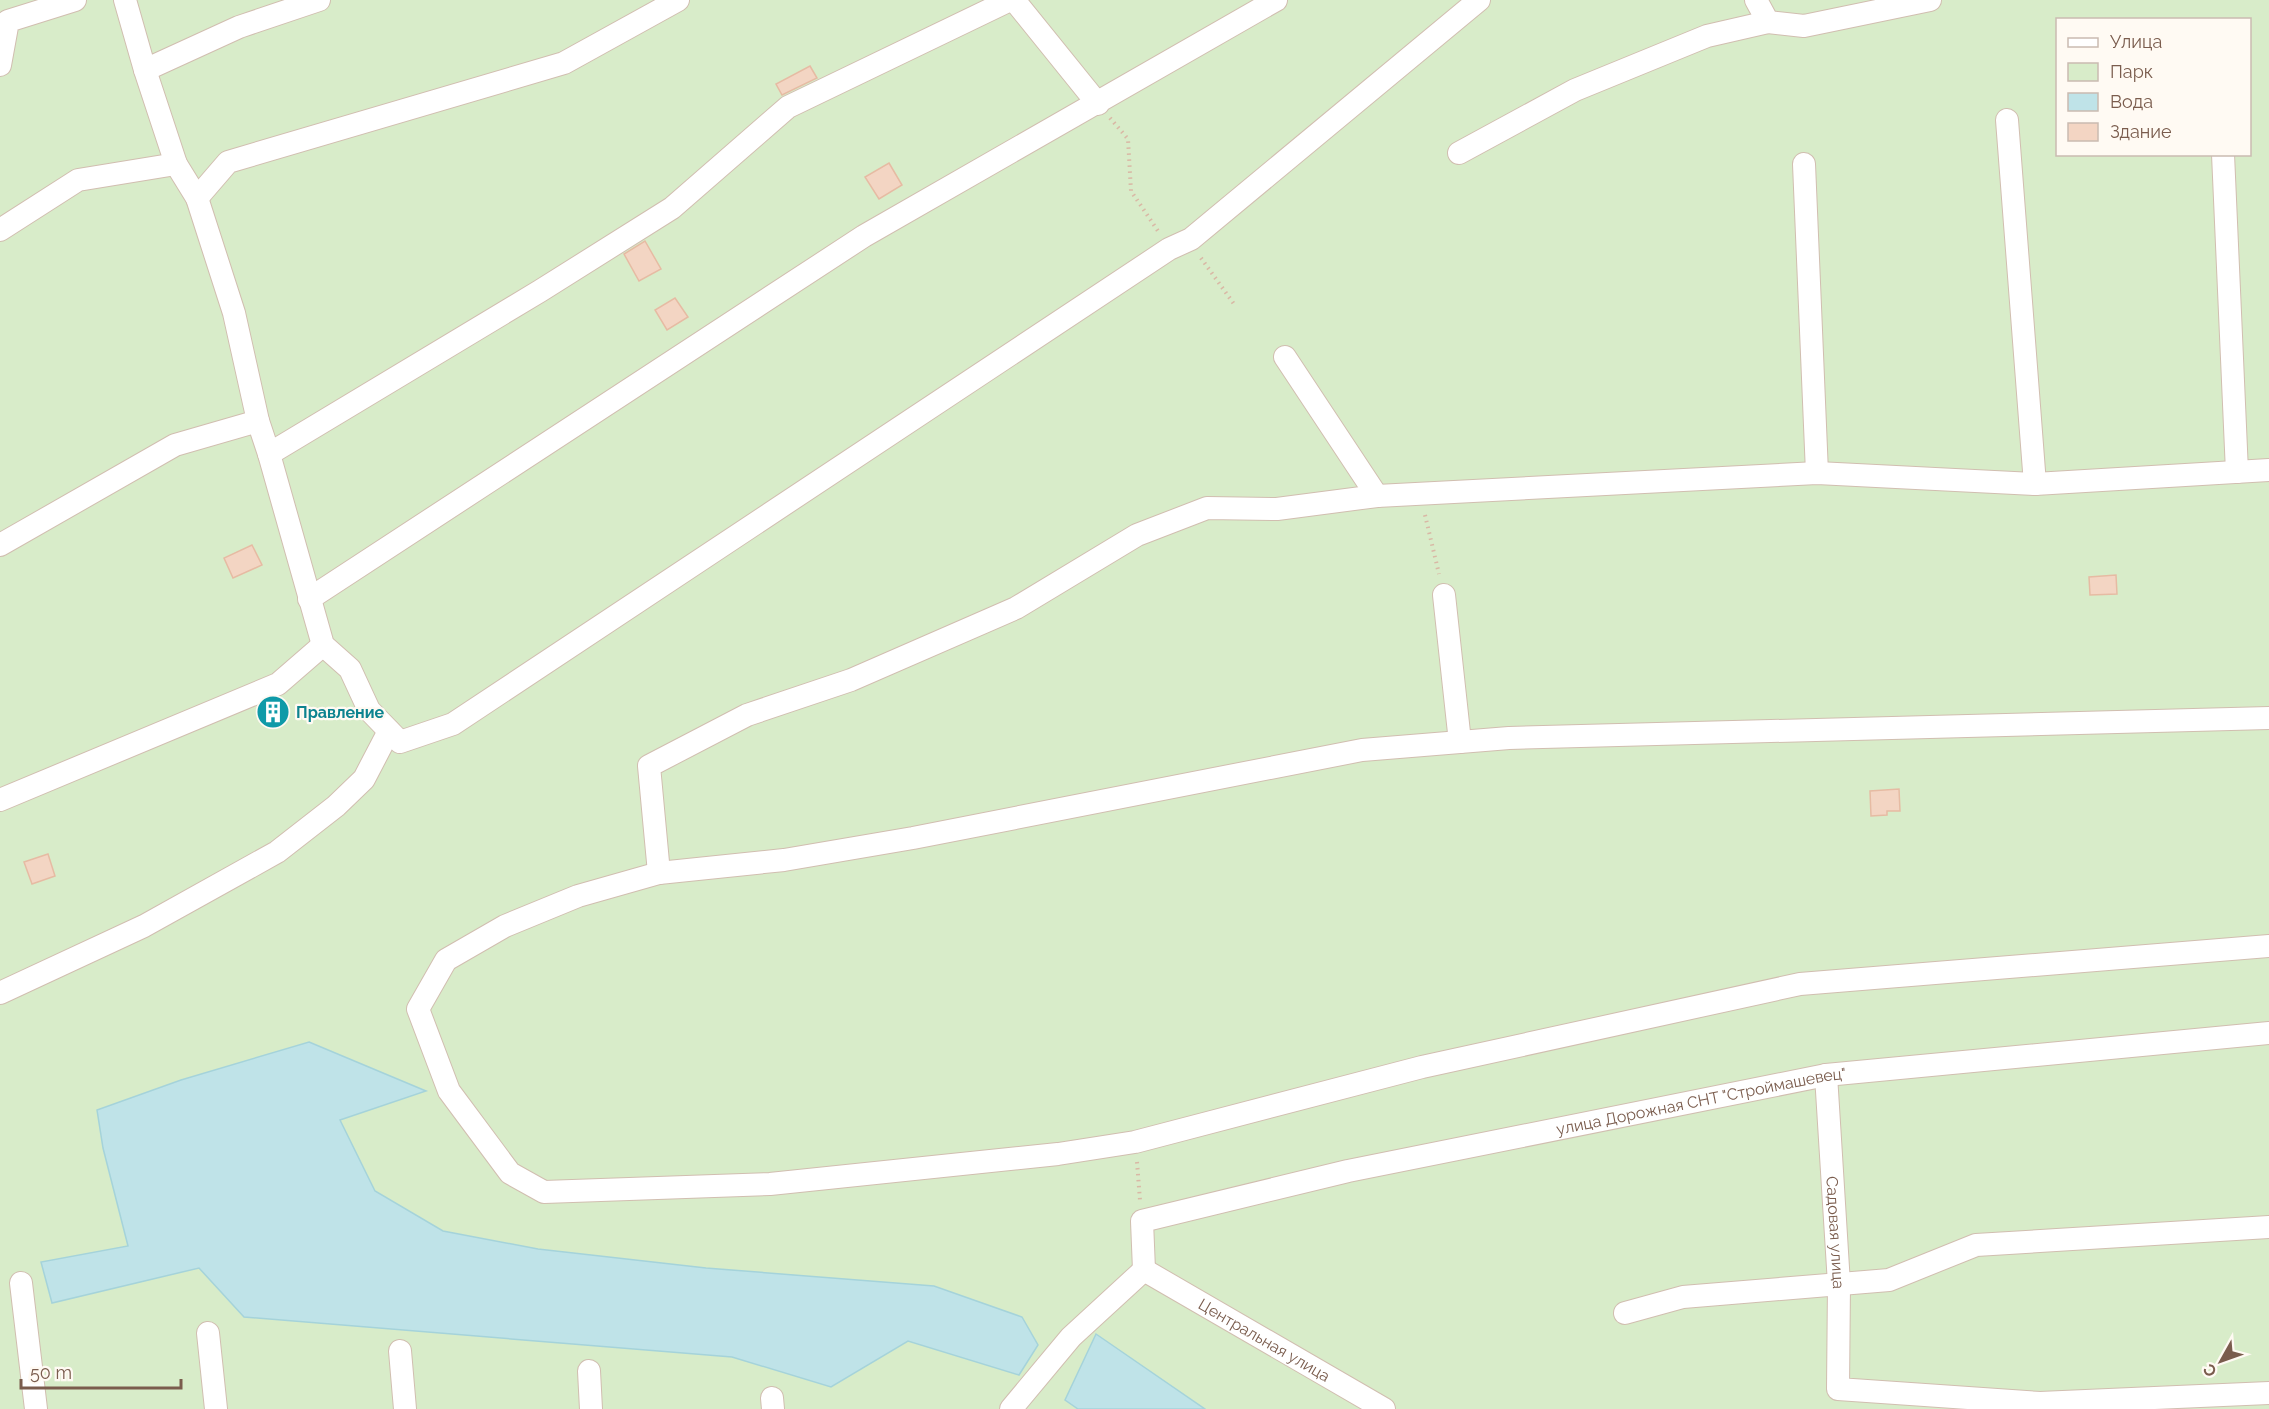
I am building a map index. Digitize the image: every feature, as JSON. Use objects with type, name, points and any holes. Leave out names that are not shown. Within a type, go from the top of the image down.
[{"type":"street","points":[[0,65],[8,21],[75,0]]},
{"type":"street","points":[[125,0],[176,164],[197,198],[234,313],[258,421],[322,645],[350,669],[369,710],[400,742],[453,724],[1169,249],[1191,239],[1479,0]]},
{"type":"street","points":[[145,70],[239,27],[320,0]]},
{"type":"street","points":[[197,198],[228,162],[564,63],[678,0]]},
{"type":"street","points":[[269,454],[540,291],[672,208],[788,107],[1010,0]]},
{"type":"street","points":[[1014,0],[1098,104]]},
{"type":"street","points":[[309,599],[864,236],[1276,0]]},
{"type":"street","points":[[1756,0],[1768,22]]},
{"type":"street","points":[[1460,153],[1575,90],[1707,36],[1768,22],[1804,26],[1930,0]]},
{"type":"street","points":[[2007,120],[2036,484]]},
{"type":"street","points":[[2223,156],[2237,472]]},
{"type":"street","points":[[0,230],[78,180],[176,164]]},
{"type":"street","points":[[1804,164],[1817,473]]},
{"type":"street","points":[[1285,357],[1377,496]]},
{"type":"street","points":[[0,545],[175,445],[258,421]]},
{"type":"street","points":[[659,873],[649,765],[747,715],[852,680],[1016,608],[1137,535],[1207,508],[1277,509],[1377,496],[1817,473],[2036,484],[2269,470]]},
{"type":"street","points":[[1444,596],[1460,742]]},
{"type":"street","points":[[0,800],[278,684],[322,645]]},
{"type":"street","points":[[2269,718],[1509,738],[1362,750],[784,860],[659,873],[578,896],[505,926],[446,960],[418,1009],[449,1091],[510,1173],[544,1192],[770,1184],[1058,1154],[1135,1142],[1422,1067],[1800,984],[2269,945]]},
{"type":"street","points":[[0,993],[144,926],[277,852],[336,806],[364,779],[389,731]]},
{"type":"street","name":"улица Дорожная СНТ \"Строймашевец\"","points":[[1142,1221],[1348,1171],[1826,1075],[2269,1033]]},
{"type":"street","name":"Садовая улица","points":[[1826,1075],[1839,1284],[1838,1389],[2040,1403],[2269,1393]]},
{"type":"street","points":[[1011,1409],[1071,1337],[1144,1270],[1142,1221]]},
{"type":"street","points":[[1625,1312],[1683,1297],[1889,1280],[1976,1245],[2269,1227]]},
{"type":"street","name":"Центральная улица","points":[[1144,1270],[1384,1409]]},
{"type":"street","points":[[21,1283],[36,1409]]},
{"type":"street","points":[[208,1333],[216,1409]]},
{"type":"street","points":[[400,1351],[405,1409]]},
{"type":"street","points":[[589,1371],[591,1409]]},
{"type":"path","points":[[1098,104],[1128,139],[1131,191],[1169,249]]},
{"type":"path","points":[[1204,262],[1234,304]]},
{"type":"path","points":[[1420,494],[1444,596]]},
{"type":"path","points":[[1135,1142],[1142,1221]]},
{"type":"green space","points":[[0,0],[2269,0],[2269,1409],[0,1409]]},
{"type":"water","points":[[309,1042],[426,1091],[340,1120],[375,1191],[443,1231],[538,1249],[706,1268],[934,1286],[1022,1317],[1038,1345],[1019,1375],[908,1341],[831,1387],[732,1357],[244,1317],[199,1268],[52,1303],[41,1262],[128,1246],[103,1148],[97,1110],[181,1080]]},
{"type":"water","points":[[1096,1334],[1205,1409],[1078,1409],[1065,1400]]},
{"type":"building","points":[[810,66],[817,78],[782,95],[776,84]]},
{"type":"building","points":[[889,163],[902,185],[879,199],[865,177]]},
{"type":"building","points":[[645,241],[661,269],[639,281],[624,254]]},
{"type":"building","points":[[675,298],[688,317],[667,330],[655,310]]},
{"type":"building","points":[[252,545],[262,565],[233,578],[224,558]]},
{"type":"building","points":[[2116,575],[2117,594],[2090,595],[2089,577]]},
{"type":"building","name":"Правление","points":[[278,699],[287,719],[269,727],[259,706]]},
{"type":"building","points":[[1899,789],[1900,811],[1887,811],[1887,815],[1871,816],[1870,791]]},
{"type":"building","points":[[48,854],[55,876],[32,884],[24,862]]},
{"type":"place","name":"Правление","points":[[273,712]]}]
